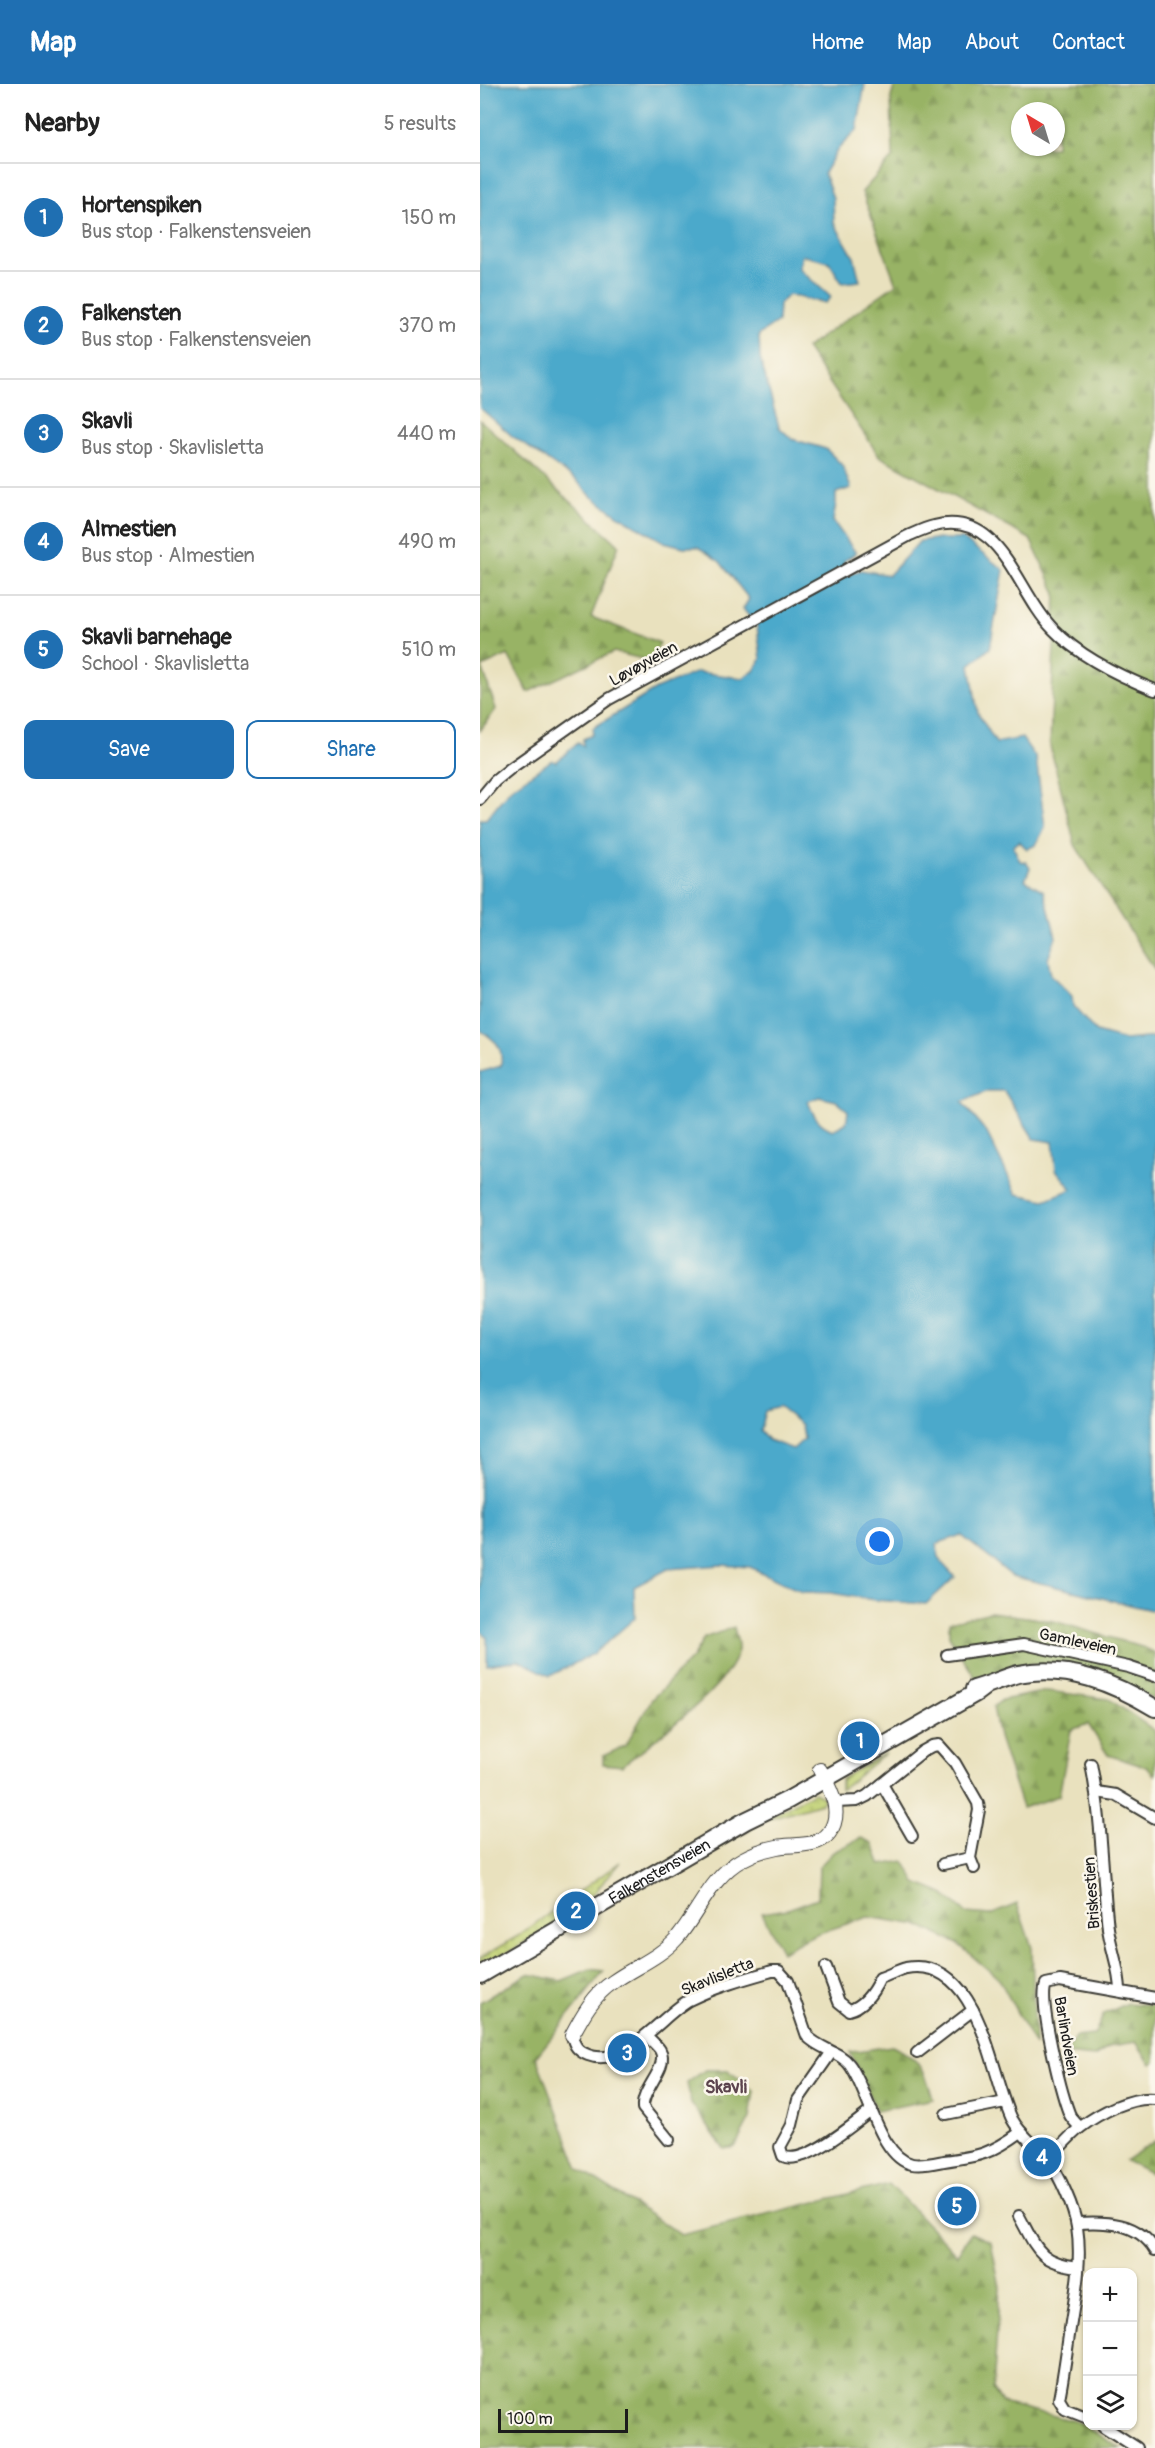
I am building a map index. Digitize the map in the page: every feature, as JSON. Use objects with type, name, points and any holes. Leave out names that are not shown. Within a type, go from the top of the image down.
[{"type":"main road","name":"Falkenstensveien","points":[[480,1975],[745,1821],[775,1798],[822,1774],[924,1712],[964,1693],[1018,1674],[1062,1672],[1100,1680],[1155,1708]]},
{"type":"street","name":"Løvøyveien","points":[[480,799],[495,781],[511,768],[586,714],[635,684],[908,536],[934,526],[955,523],[970,526],[985,534],[1000,549],[1034,607],[1053,629],[1074,647],[1113,671],[1155,690]]},
{"type":"street","name":"Gamleveien","points":[[947,1655],[1024,1644],[1128,1667],[1155,1676]]},
{"type":"street","points":[[836,1802],[857,1801],[867,1796],[923,1751],[939,1745],[955,1763],[978,1803],[979,1810],[972,1863],[943,1864]]},
{"type":"street","name":"Briskestien","points":[[1091,1764],[1096,1792],[1109,1936],[1118,1968],[1120,1991]]},
{"type":"street","points":[[572,2036],[593,2002],[606,1987],[670,1946],[685,1929],[714,1885],[731,1867],[742,1859],[765,1850],[809,1844],[824,1838],[830,1832],[836,1802],[822,1774]]},
{"type":"street","points":[[882,1784],[912,1836]]},
{"type":"street","points":[[1096,1792],[1116,1795],[1155,1818]]},
{"type":"street","points":[[826,1967],[839,2002],[849,2010],[855,2009],[872,1994],[880,1978],[905,1968],[918,1968],[940,1974],[959,1989],[973,2010],[985,2035],[1005,2102],[1021,2132],[1048,2160],[1071,2205],[1077,2223],[1078,2267],[1059,2399],[1061,2404],[1072,2413],[1083,2416]]},
{"type":"street","name":"Skavlisletta","points":[[572,2036],[576,2048],[596,2058],[606,2057],[647,2036],[688,2001],[729,1984],[779,1971],[788,1981],[807,2036],[831,2053],[841,2057],[851,2067],[881,2131],[895,2154],[912,2164],[928,2164],[987,2153],[998,2149],[1021,2132]]},
{"type":"street","name":"Barlindveien","points":[[1080,2127],[1069,2114],[1058,2077],[1043,1998],[1044,1989],[1051,1981],[1060,1981],[1155,1998]]},
{"type":"street","points":[[917,2053],[973,2010]]},
{"type":"street","points":[[647,2036],[660,2051],[662,2061],[644,2097],[643,2108],[669,2140]]},
{"type":"street","points":[[831,2053],[798,2100],[792,2125],[780,2147],[780,2152],[787,2158],[795,2158],[828,2144],[872,2110]]},
{"type":"street","points":[[1048,2160],[1080,2127],[1117,2107],[1136,2101],[1155,2099]]},
{"type":"street","points":[[946,2114],[1005,2102]]},
{"type":"street","points":[[1019,2216],[1037,2248],[1046,2257],[1056,2264],[1078,2267]]},
{"type":"street","points":[[1077,2223],[1115,2224],[1138,2231],[1155,2250]]},
{"type":"street","points":[[1109,2430],[1137,2448]]},
{"type":"green space","points":[[895,84],[1155,84],[1155,970],[1075,845],[1050,746],[1056,593],[1030,539],[879,456],[806,348],[896,284],[862,192],[893,157],[891,97]]},
{"type":"green space","points":[[480,420],[619,545],[591,617],[660,643],[650,661],[614,652],[528,692],[508,655],[482,667],[496,709],[480,731]]},
{"type":"green space","points":[[991,1612],[1054,1621],[1155,1653],[1155,1700],[1121,1681],[1066,1663],[1027,1665],[976,1679],[949,1636],[949,1622]]},
{"type":"green space","points":[[734,1627],[738,1650],[732,1665],[706,1696],[622,1766],[603,1764],[603,1756],[625,1746],[652,1699],[693,1657],[704,1638]]},
{"type":"green space","points":[[1047,1691],[1109,1699],[1155,1731],[1155,1775],[1146,1767],[1108,1755],[1088,1724],[1071,1730],[1059,1796],[1022,1808],[999,1737],[993,1707],[1002,1700]]},
{"type":"green space","points":[[886,1753],[841,1790],[841,1779]]},
{"type":"green space","points":[[814,1792],[823,1796],[821,1803],[767,1819],[668,1877],[666,1873]]},
{"type":"green space","points":[[861,1838],[872,1843],[881,1865],[904,1861],[916,1883],[945,1895],[966,1913],[990,1915],[1017,1904],[1032,1948],[1035,2046],[999,1979],[958,1944],[918,1925],[868,1917],[813,1935],[782,1952],[762,1913],[788,1909],[818,1898],[819,1867],[833,1852]]},
{"type":"green space","points":[[620,1862],[596,1891],[568,1917],[480,1969],[480,1958],[518,1936]]},
{"type":"green space","points":[[590,1969],[604,1971],[536,2057],[579,2169],[681,2235],[889,2184],[957,2255],[971,2233],[991,2242],[1000,2287],[993,2389],[1002,2403],[1075,2421],[1083,2426],[1083,2430],[1090,2430],[1121,2448],[480,2448],[480,2002],[528,1974],[561,1981]]},
{"type":"green space","points":[[1128,2003],[1155,2006],[1155,2061],[1151,2064],[1136,2042],[1111,2046],[1094,2057],[1066,2054],[1075,2037],[1094,2035],[1104,2014]]},
{"type":"green space","points":[[892,2046],[910,2056],[920,2066],[933,2099],[877,2111],[850,2052]]},
{"type":"green space","points":[[705,2070],[728,2070],[754,2091],[750,2118],[735,2147],[724,2149],[691,2103],[687,2083]]},
{"type":"green space","points":[[1155,2141],[1155,2175],[1125,2161]]},
{"type":"water","points":[[480,84],[865,84],[857,130],[838,149],[824,173],[833,198],[834,223],[854,257],[860,281],[842,283],[829,262],[802,255],[799,269],[831,297],[825,303],[788,295],[779,304],[778,322],[759,335],[760,358],[779,427],[792,439],[826,449],[842,465],[851,488],[836,493],[833,521],[856,553],[844,561],[846,576],[861,570],[889,575],[920,541],[934,539],[963,539],[1004,570],[990,648],[970,665],[978,713],[996,743],[1022,738],[1036,758],[1045,827],[1036,845],[1027,849],[1019,841],[1013,846],[1020,861],[1026,862],[1030,868],[1025,880],[1044,891],[1056,937],[1048,959],[1051,975],[1072,996],[1073,1006],[1096,1032],[1125,1040],[1155,1037],[1155,1611],[1012,1576],[961,1535],[936,1544],[940,1561],[955,1577],[926,1604],[802,1592],[750,1567],[721,1565],[668,1569],[634,1587],[635,1618],[593,1654],[550,1676],[518,1660],[487,1665],[487,1637],[480,1631],[480,1072],[501,1066],[501,1053],[497,1044],[480,1030],[480,819],[486,819],[510,789],[552,760],[556,762],[578,743],[583,746],[583,739],[592,735],[593,728],[656,689],[697,672],[743,678],[754,671],[761,659],[757,626],[743,609],[749,599],[720,562],[698,547],[684,547],[664,542],[621,517],[592,497],[576,480],[512,436],[480,408]],"holes":[[[988,1091],[1004,1091],[1034,1139],[1053,1142],[1056,1170],[1072,1189],[1045,1200],[1017,1194],[987,1133],[962,1102]],[[819,1097],[836,1101],[848,1111],[846,1123],[833,1130],[820,1123],[808,1101]],[[779,1407],[802,1425],[804,1439],[793,1449],[768,1440],[760,1430],[765,1411]]]},
{"type":"place","name":"Hortenspiken","points":[[860,1741]]},
{"type":"place","name":"Falkensten","points":[[576,1911]]},
{"type":"place","name":"Skavli","points":[[627,2053]]},
{"type":"place","name":"Almestien","points":[[1042,2157]]},
{"type":"place","name":"Skavli barnehage","points":[[957,2206]]},
{"type":"district","name":"Skavli","points":[[726,2087]]}]
